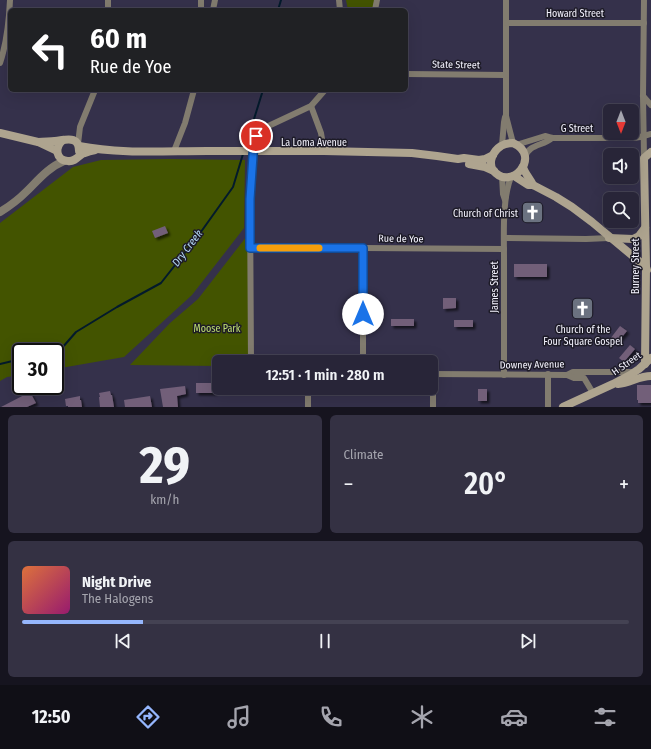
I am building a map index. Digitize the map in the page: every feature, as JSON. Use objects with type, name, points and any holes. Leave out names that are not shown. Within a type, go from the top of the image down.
[{"type":"main road","points":[[0,133],[38,142],[57,152],[64,161],[71,161],[79,154],[78,145],[73,140],[38,142]]},
{"type":"main road","points":[[57,152],[58,146],[66,140]]},
{"type":"main road","points":[[513,176],[523,167],[525,157],[521,148],[515,144],[508,143],[502,145],[493,155],[491,163],[494,171],[502,176],[513,176],[528,185],[533,185],[572,207],[648,268],[651,276]]},
{"type":"main road","name":"La Loma Avenue","points":[[78,145],[98,150]]},
{"type":"main road","name":"La Loma Avenue","points":[[77,157],[84,153],[98,150],[324,151],[412,154],[479,160],[493,155]]},
{"type":"main road","points":[[644,158],[651,152]]},
{"type":"main road","name":"Burney Street","points":[[644,158],[645,228],[648,268],[644,364]]},
{"type":"main road","name":"La Loma Avenue","points":[[458,159],[494,171]]},
{"type":"main road","points":[[523,167],[533,185]]},
{"type":"main road","points":[[609,238],[633,239],[639,236],[645,228]]},
{"type":"main road","name":"H Street","points":[[613,384],[634,372],[651,358]]},
{"type":"main road","points":[[564,407],[613,384],[625,384],[639,378],[651,376]]},
{"type":"street","points":[[506,0],[506,116],[515,144]]},
{"type":"street","name":"Burney Street","points":[[644,0],[644,158]]},
{"type":"street","name":"Howard Street","points":[[507,23],[644,23]]},
{"type":"street","points":[[0,63],[7,36],[8,24]]},
{"type":"street","name":"State Street","points":[[408,74],[506,75]]},
{"type":"street","points":[[78,145],[80,127],[94,92]]},
{"type":"street","points":[[174,151],[185,123],[193,92]]},
{"type":"street","points":[[251,355],[250,199],[254,141],[258,132],[262,129],[311,106],[323,92]]},
{"type":"street","points":[[643,96],[651,105]]},
{"type":"street","points":[[311,106],[321,133],[324,151]]},
{"type":"street","points":[[502,145],[506,116]]},
{"type":"street","points":[[66,140],[80,127]]},
{"type":"street","name":"G Street","points":[[515,144],[545,136],[552,138],[634,138],[651,134]]},
{"type":"street","name":"G Street","points":[[525,157],[526,153],[532,148],[541,143],[547,142],[552,138]]},
{"type":"street","points":[[0,212],[26,192],[48,169],[57,152]]},
{"type":"street","points":[[48,169],[64,161]]},
{"type":"street","name":"James Street","points":[[502,176],[503,194],[505,200]]},
{"type":"street","name":"James Street","points":[[504,375],[505,200],[508,187],[513,176]]},
{"type":"street","points":[[504,238],[609,238]]},
{"type":"street","name":"Rue de Yoe","points":[[250,248],[504,250]]},
{"type":"street","points":[[363,248],[363,355]]},
{"type":"street","name":"Downey Avenue","points":[[438,374],[567,375],[573,372],[634,372]]},
{"type":"street","points":[[548,374],[548,407]]},
{"type":"street","points":[[567,375],[574,378],[584,378],[593,393]]},
{"type":"street","points":[[308,395],[308,407]]},
{"type":"street","points":[[433,395],[433,407]]},
{"type":"green space","points":[[346,0],[375,0],[373,8],[348,8]]},
{"type":"green space","points":[[101,160],[245,160],[244,228],[192,295],[124,357],[64,367],[64,343],[12,343],[12,376],[0,381],[0,223],[73,167]]},
{"type":"green space","name":"Moose Park","points":[[250,232],[251,355],[212,355],[212,366],[130,365],[170,323],[198,299]]},
{"type":"building","points":[[165,226],[168,233],[155,238],[152,231]]},
{"type":"building","points":[[514,264],[547,264],[547,277],[514,277]]},
{"type":"building","points":[[443,298],[456,298],[456,308],[443,309]]},
{"type":"building","points":[[391,319],[414,319],[414,326],[391,326]]},
{"type":"building","points":[[454,320],[473,320],[473,327],[454,327]]},
{"type":"building","points":[[620,326],[627,331],[616,344],[610,339]]},
{"type":"building","points":[[630,345],[635,349],[624,362],[619,358]]},
{"type":"building","points":[[196,383],[212,383],[212,393],[196,393]]},
{"type":"building","points":[[637,385],[651,385],[651,403],[638,403]]},
{"type":"building","points":[[185,386],[186,394],[177,396],[178,407],[163,407],[160,389]]},
{"type":"building","points":[[478,389],[487,389],[487,401],[478,401]]},
{"type":"building","points":[[110,391],[114,407],[100,407],[99,393]]},
{"type":"building","points":[[24,395],[32,395],[36,403],[27,407],[1,407]]},
{"type":"building","points":[[80,396],[82,407],[66,406],[65,399]]},
{"type":"building","points":[[150,396],[152,407],[125,407],[124,400]]},
{"type":"waterway","name":"Dry Creek","points":[[279,8],[281,0]]},
{"type":"waterway","name":"Dry Creek","points":[[245,148],[262,92]]},
{"type":"waterway","name":"Dry Creek","points":[[64,346],[76,332],[161,283],[198,236],[233,187],[243,154]]},
{"type":"waterway","name":"Dry Creek","points":[[0,364],[12,361]]},
{"type":"slow traffic","points":[[260,248],[319,248]]},
{"type":"place","name":"Church of Christ","points":[[533,213]]},
{"type":"place","name":"Church of the Four Square Gospel","points":[[583,309]]},
{"type":"route","points":[[256,136],[254,141],[250,199],[250,248],[363,248],[363,314]]}]
